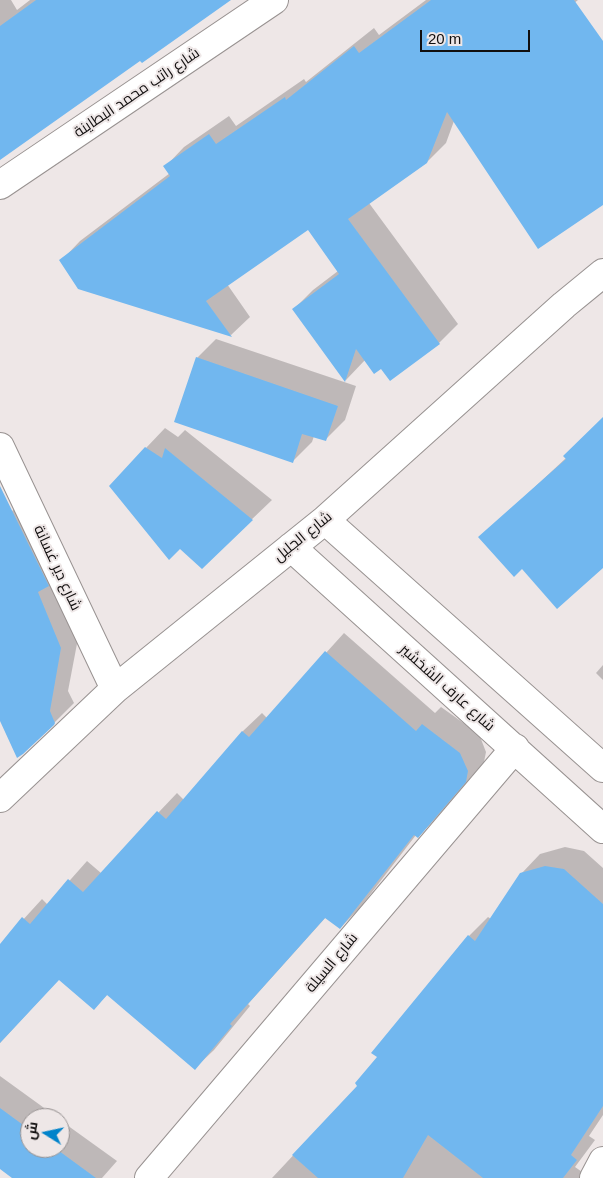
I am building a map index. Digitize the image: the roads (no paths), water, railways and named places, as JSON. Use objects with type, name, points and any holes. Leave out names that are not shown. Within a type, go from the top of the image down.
[{"type":"street","name":"شارع راتب محمد البطاينة","points":[[0,185],[274,0]]},
{"type":"street","name":"شارع الجليل","points":[[0,798],[115,689],[325,520],[603,272]]},
{"type":"street","name":"شارع دير غسانة","points":[[0,447],[115,689]]},
{"type":"street","points":[[325,520],[603,768]]},
{"type":"street","name":"شارع عارف الشخشير","points":[[291,547],[603,829]]},
{"type":"street","name":"شارع السيلة","points":[[149,1178],[515,748]]},
{"type":"street","points":[[594,1178],[603,1161]]}]
